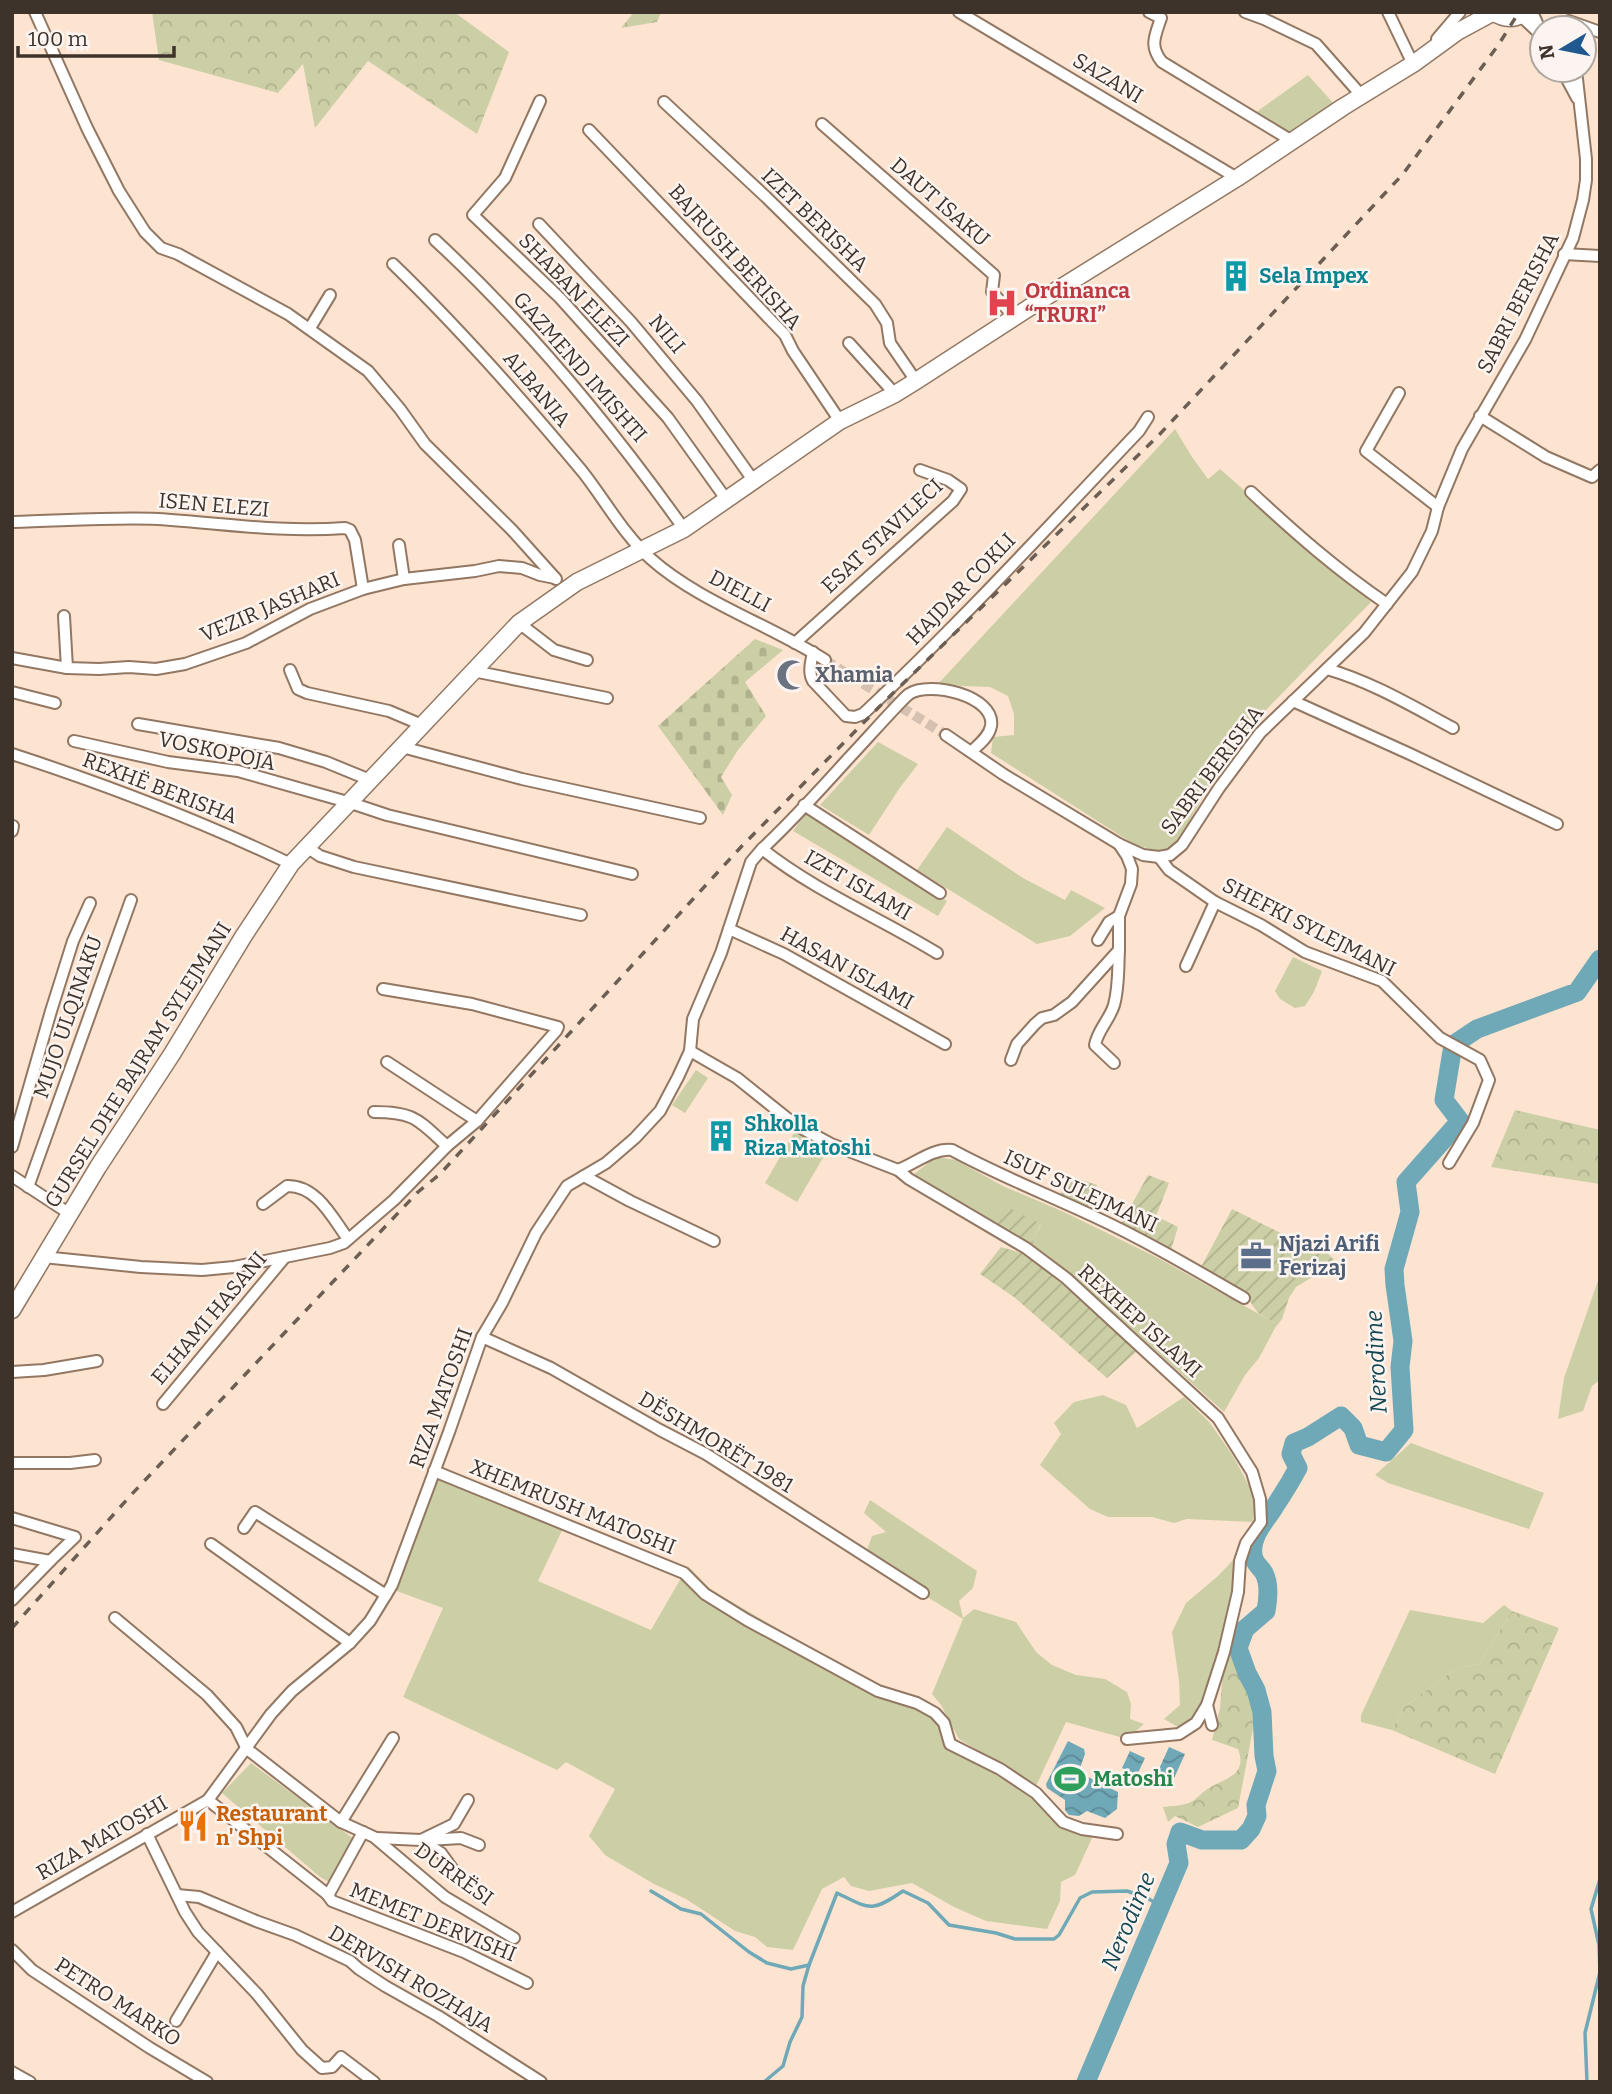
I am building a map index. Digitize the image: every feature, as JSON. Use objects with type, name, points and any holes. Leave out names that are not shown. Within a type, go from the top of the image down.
[{"type":"street","points":[[35,12],[87,128],[119,191],[145,232],[161,248],[178,254],[288,314],[368,371],[425,444],[562,583]]},
{"type":"street","name":"SAZANI","points":[[959,12],[1237,178]]},
{"type":"street","points":[[1149,12],[1161,15],[1153,45],[1162,62],[1292,141]]},
{"type":"street","points":[[1245,12],[1315,44],[1362,95]]},
{"type":"street","points":[[1388,12],[1412,62],[1449,27],[1460,12]]},
{"type":"street","name":"GURSEL DHE BAJRAM SYLEJMANI","points":[[1457,32],[1470,12]]},
{"type":"street","points":[[1494,12],[1507,18],[1526,13]]},
{"type":"street","name":"GURSEL DHE BAJRAM SYLEJMANI","points":[[12,1310],[98,1167],[291,864],[519,623],[562,583],[684,529],[840,421],[916,381],[1237,178],[1457,32],[1494,12]]},
{"type":"street","name":"SABRI BERISHA","points":[[1570,84],[1580,103]]},
{"type":"street","name":"SABRI BERISHA","points":[[1159,857],[1170,855],[1182,845],[1219,788],[1260,733],[1364,633],[1412,572],[1432,531],[1438,507],[1462,449],[1525,340],[1573,238],[1586,180],[1578,84]]},
{"type":"street","name":"SHABAN ELEZI","points":[[540,101],[505,178],[473,215],[560,298],[659,407],[726,499]]},
{"type":"street","name":"IZET BERISHA","points":[[664,102],[875,304],[887,323],[890,343],[916,381]]},
{"type":"street","name":"DAUT ISAKU","points":[[822,124],[994,275],[992,292],[1014,317]]},
{"type":"street","name":"BAJRUSH BERISHA","points":[[589,130],[785,335],[840,421]]},
{"type":"street","name":"NILI","points":[[539,224],[631,322],[698,401],[752,480]]},
{"type":"street","name":"GAZMEND IMISHTI","points":[[435,240],[524,327],[627,450],[684,529]]},
{"type":"street","points":[[1564,254],[1600,256]]},
{"type":"street","name":"ALBANIA","points":[[393,264],[494,366],[583,473],[641,550]]},
{"type":"street","points":[[310,328],[330,295]]},
{"type":"street","points":[[849,343],[895,394]]},
{"type":"street","points":[[1399,393],[1366,452],[1438,507]]},
{"type":"street","points":[[1480,416],[1546,457],[1592,477],[1600,470]]},
{"type":"street","name":"HAJDAR COKLI","points":[[813,652],[810,669],[813,681],[846,716],[863,715],[993,585],[1139,431],[1148,417]]},
{"type":"street","name":"ESAT STAVILECI","points":[[795,643],[953,501],[961,489],[948,480],[920,471]]},
{"type":"street","points":[[1251,492],[1319,554],[1387,604]]},
{"type":"street","name":"ISEN ELEZI","points":[[13,522],[156,519],[277,530],[345,528],[350,530],[355,540],[363,589]]},
{"type":"street","points":[[399,545],[404,579]]},
{"type":"street","name":"DIELLI","points":[[641,550],[662,568],[693,588],[825,660]]},
{"type":"street","name":"VEZIR JASHARI","points":[[12,658],[67,668],[156,669],[185,664],[246,643],[310,609],[363,589],[404,579],[499,566],[522,568],[562,583]]},
{"type":"street","points":[[64,615],[67,668]]},
{"type":"street","points":[[519,623],[554,650],[587,660]]},
{"type":"street","points":[[1327,669],[1382,690],[1452,728]]},
{"type":"street","points":[[290,670],[298,689],[307,694],[389,711],[422,725]]},
{"type":"street","points":[[473,671],[607,698]]},
{"type":"street","name":"RIZA MATOSHI","points":[[12,1912],[208,1800],[271,1714],[292,1691],[350,1643],[370,1621],[392,1585],[407,1548],[482,1337],[536,1233],[567,1186],[616,1155],[660,1111],[690,1051],[692,1019],[721,953],[751,862],[908,695],[918,689],[932,688],[967,695],[983,707],[991,724],[988,735],[972,751]]},
{"type":"street","points":[[12,692],[55,703]]},
{"type":"street","name":"SABRI BERISHA","points":[[1293,701],[1557,824]]},
{"type":"street","points":[[138,724],[279,748],[326,762],[370,780]]},
{"type":"street","points":[[946,736],[1119,844],[1143,855],[1159,857]]},
{"type":"street","name":"VOSKOPOJA","points":[[74,741],[168,762],[239,772],[351,803]]},
{"type":"street","points":[[402,747],[522,779],[700,818]]},
{"type":"street","name":"REXHË BERISHA","points":[[12,754],[92,780],[242,841],[291,864]]},
{"type":"street","points":[[351,803],[428,826],[632,874]]},
{"type":"street","points":[[804,805],[940,893]]},
{"type":"street","points":[[1114,1063],[1095,1045],[1114,1005],[1119,916],[1131,884],[1132,869],[1119,844]]},
{"type":"street","points":[[308,848],[320,856],[355,867],[581,915]]},
{"type":"street","name":"IZET ISLAMI","points":[[762,849],[780,863],[937,953]]},
{"type":"street","points":[[1131,875],[1139,866],[1143,855]]},
{"type":"street","name":"SHEFKI SYLEJMANI","points":[[1159,857],[1169,870],[1214,902],[1305,951],[1382,981],[1440,1038],[1480,1060],[1489,1080],[1473,1123],[1449,1163]]},
{"type":"street","name":"MUJO ULQINAKU","points":[[28,1187],[131,900]]},
{"type":"street","points":[[12,1147],[47,1022],[73,941],[90,902]]},
{"type":"street","points":[[1186,966],[1214,902]]},
{"type":"street","points":[[1098,940],[1109,922],[1119,916]]},
{"type":"street","name":"HASAN ISLAMI","points":[[729,929],[784,954],[945,1045]]},
{"type":"street","points":[[1011,1060],[1022,1038],[1035,1024],[1042,1018],[1054,1016],[1072,1002],[1119,950]]},
{"type":"street","name":"ELHAMI HASANI","points":[[43,1257],[202,1270],[234,1267],[330,1248],[348,1239],[394,1200],[447,1146],[477,1121],[558,1027],[472,1004],[383,989]]},
{"type":"street","name":"REXHEP ISLAMI","points":[[690,1051],[737,1078],[771,1107],[803,1129],[831,1144],[898,1170],[1026,1248],[1066,1278],[1218,1418],[1252,1472],[1260,1499],[1261,1522],[1246,1542],[1240,1561],[1238,1592],[1208,1705],[1196,1723],[1179,1734],[1127,1740]]},
{"type":"street","points":[[387,1062],[477,1121]]},
{"type":"street","points":[[374,1112],[406,1114],[447,1146]]},
{"type":"street","name":"ISUF SULEJMANI","points":[[898,1170],[942,1149],[953,1150],[1010,1180],[1094,1216],[1163,1250],[1244,1298]]},
{"type":"street","points":[[12,1176],[70,1214]]},
{"type":"street","points":[[584,1176],[714,1241]]},
{"type":"street","points":[[263,1204],[287,1186],[302,1188],[315,1195],[348,1239]]},
{"type":"street","name":"ELHAMI HASANI","points":[[163,1404],[285,1257]]},
{"type":"street","name":"DËSHMORËT 1981","points":[[482,1337],[551,1368],[706,1454],[923,1593]]},
{"type":"street","points":[[12,1372],[44,1370],[97,1361]]},
{"type":"street","points":[[12,1463],[61,1464],[94,1460]]},
{"type":"street","name":"XHEMRUSH MATOSHI","points":[[434,1471],[684,1573],[705,1594],[747,1620],[878,1692],[917,1703],[935,1713],[944,1723],[950,1744],[1000,1769],[1036,1793],[1063,1822],[1082,1829],[1117,1834]]},
{"type":"street","points":[[244,1528],[255,1512],[386,1595]]},
{"type":"street","points":[[12,1518],[75,1536],[12,1600]]},
{"type":"street","points":[[211,1544],[350,1643]]},
{"type":"street","points":[[12,1554],[50,1561]]},
{"type":"street","points":[[115,1618],[206,1695],[236,1727],[247,1749]]},
{"type":"street","points":[[1208,1705],[1212,1725]]},
{"type":"street","points":[[341,1822],[393,1738]]},
{"type":"street","name":"DURRËSI","points":[[247,1749],[341,1822],[374,1837],[445,1897],[514,1938]]},
{"type":"street","name":"MEMET DERVISHI","points":[[208,1800],[339,1906],[464,1952],[527,1983]]},
{"type":"street","name":"DURRËSI","points":[[421,1840],[454,1824],[468,1800]]},
{"type":"street","name":"MEMET DERVISHI","points":[[327,1894],[363,1832]]},
{"type":"street","points":[[147,1833],[198,1932],[257,1994],[302,2050],[322,2068],[332,2067],[341,2057],[374,2082]]},
{"type":"street","name":"DURRËSI","points":[[374,1837],[421,1840],[461,1838],[478,1844]]},
{"type":"street","name":"DURRËSI","points":[[421,1840],[441,1853],[454,1871]]},
{"type":"street","name":"DERVISH ROZHAJA","points":[[177,1895],[199,1897],[329,1950],[541,2082]]},
{"type":"street","name":"PETRO MARKO","points":[[12,1950],[32,1970],[207,2082]]},
{"type":"street","points":[[176,2021],[217,1952]]},
{"type":"street","points":[[12,2072],[30,2082]]},
{"type":"green space","points":[[152,12],[454,12],[509,52],[477,134],[368,61],[315,128],[303,64],[278,93],[159,60]]},
{"type":"green space","points":[[634,12],[661,12],[657,22],[621,28]]},
{"type":"green space","points":[[1308,75],[1335,105],[1295,135],[1255,113]]},
{"type":"green space","points":[[1175,429],[1208,479],[1220,469],[1371,602],[1259,717],[1220,767],[1181,836],[1166,853],[1135,845],[991,753],[993,737],[1014,735],[1014,714],[1008,696],[990,687],[937,685]]},
{"type":"green space","points":[[755,639],[783,650],[745,682],[766,716],[738,750],[721,777],[732,795],[723,815],[658,726]]},
{"type":"green space","points":[[878,742],[918,764],[869,835],[820,805]]},
{"type":"green space","points":[[807,812],[947,901],[938,916],[793,831]]},
{"type":"green space","points":[[947,827],[1023,878],[1065,900],[1071,890],[1105,908],[1070,936],[1037,944],[917,870]]},
{"type":"green space","points":[[1293,957],[1322,971],[1305,1006],[1295,1008],[1280,999],[1275,991]]},
{"type":"green space","points":[[696,1070],[708,1078],[685,1113],[672,1105]]},
{"type":"green space","points":[[1515,1110],[1600,1130],[1600,1184],[1491,1167]]},
{"type":"green space","points":[[795,1131],[827,1151],[797,1202],[765,1183]]},
{"type":"green space","points":[[936,1157],[956,1160],[1003,1186],[1064,1212],[1158,1258],[1275,1323],[1259,1358],[1245,1375],[1224,1412],[1091,1293],[1035,1251],[1033,1239],[1041,1225],[987,1222],[910,1177]]},
{"type":"green space","points":[[1148,1175],[1169,1183],[1156,1216],[1178,1227],[1171,1250],[1121,1224]]},
{"type":"green space","points":[[1070,1176],[1097,1185],[1087,1209],[1059,1196]]},
{"type":"green space","points":[[1004,1205],[1041,1224],[1033,1239],[1035,1251],[987,1222]]},
{"type":"green space","points":[[1232,1209],[1295,1240],[1315,1240],[1334,1260],[1327,1268],[1296,1287],[1282,1319],[1275,1328],[1275,1323],[1258,1313],[1247,1297],[1201,1267]]},
{"type":"green space","points":[[1001,1247],[1028,1255],[1097,1314],[1136,1352],[1107,1378],[1014,1297],[980,1274]]},
{"type":"green space","points":[[1600,1275],[1600,1380],[1592,1386],[1583,1411],[1558,1419],[1564,1378]]},
{"type":"green space","points":[[1103,1395],[1126,1405],[1137,1428],[1184,1397],[1210,1423],[1233,1456],[1255,1497],[1253,1522],[1187,1519],[1174,1523],[1152,1517],[1108,1517],[1090,1509],[1040,1465],[1061,1434],[1054,1423],[1074,1402]]},
{"type":"green space","points":[[1411,1443],[1544,1493],[1529,1529],[1388,1483],[1375,1475]]},
{"type":"green space","points":[[438,1469],[567,1520],[538,1581],[651,1630],[688,1566],[710,1589],[879,1688],[928,1712],[938,1725],[946,1749],[1031,1796],[1062,1827],[1093,1836],[1075,1875],[1061,1882],[1060,1901],[1047,1929],[986,1921],[954,1907],[912,1883],[869,1891],[851,1886],[844,1877],[822,1889],[793,1950],[767,1947],[755,1937],[735,1931],[686,1899],[605,1855],[589,1836],[615,1789],[566,1762],[557,1770],[403,1697],[443,1608],[394,1590],[436,1482]]},
{"type":"green space","points":[[870,1500],[977,1571],[973,1588],[959,1601],[963,1618],[974,1609],[1016,1622],[1036,1652],[1052,1665],[1076,1675],[1105,1679],[1127,1692],[1131,1704],[1130,1719],[1144,1724],[1127,1739],[1066,1722],[1036,1786],[959,1739],[932,1694],[963,1619],[864,1558],[872,1536],[886,1532],[864,1513]]},
{"type":"green space","points":[[1234,1559],[1234,1579],[1208,1684],[1197,1714],[1178,1727],[1164,1719],[1180,1705],[1172,1632],[1186,1603]]},
{"type":"green space","points":[[1504,1605],[1512,1611],[1479,1664],[1457,1668],[1405,1706],[1392,1730],[1361,1722],[1361,1715],[1410,1610],[1483,1623]]},
{"type":"green space","points":[[1512,1611],[1559,1628],[1495,1774],[1392,1730],[1405,1706],[1457,1668],[1479,1664]]},
{"type":"green space","points":[[1232,1651],[1245,1680],[1255,1718],[1238,1808],[1198,1827],[1175,1816],[1168,1822],[1163,1807],[1191,1802],[1206,1790],[1234,1775],[1240,1765],[1238,1749],[1212,1740],[1220,1708],[1223,1671]]},
{"type":"green space","points":[[251,1763],[354,1839],[329,1882],[222,1793]]},
{"type":"water","name":"Matoshi","points":[[1068,1741],[1084,1749],[1080,1768],[1082,1774],[1118,1792],[1117,1809],[1105,1818],[1087,1811],[1079,1816],[1069,1815],[1065,1810],[1065,1800],[1047,1788],[1046,1784]]},
{"type":"water","name":"Matoshi","points":[[1169,1747],[1185,1754],[1170,1787],[1154,1780]]},
{"type":"water","name":"Matoshi","points":[[1130,1751],[1145,1758],[1137,1775],[1122,1768]]},
{"type":"waterway","name":"Nerodime","points":[[1086,2082],[1179,1863],[1176,1844],[1180,1832],[1202,1840],[1241,1840],[1251,1829],[1257,1816],[1256,1805],[1267,1771],[1262,1712],[1256,1690],[1238,1648],[1245,1629],[1266,1611],[1267,1582],[1253,1555],[1254,1541],[1298,1468],[1291,1454],[1294,1443],[1341,1416],[1353,1428],[1359,1445],[1386,1452],[1404,1430],[1400,1367],[1403,1341],[1394,1269],[1410,1212],[1406,1182],[1460,1121],[1444,1100],[1453,1045],[1477,1029],[1577,992],[1600,959]]},
{"type":"waterway","points":[[1587,2082],[1585,2033],[1600,1972],[1599,1945],[1591,1909],[1600,1879]]},
{"type":"waterway","points":[[651,1891],[681,1909],[701,1914],[767,1963],[791,1969],[809,1965],[837,1893],[857,1903],[877,1906],[903,1891],[928,1903],[949,1925],[1015,1939],[1054,1939],[1080,1898],[1092,1892],[1127,1891],[1161,1906]]},
{"type":"waterway","points":[[764,2082],[783,2066],[790,2042],[802,2017],[803,1986],[809,1965]]},
{"type":"tunnel","points":[[825,660],[946,735]]},
{"type":"railway","points":[[12,1628],[131,1495],[418,1192],[440,1174],[741,847],[884,702],[1158,436],[1403,174],[1499,44],[1519,12]]},
{"type":"place","name":"Sela Impex","points":[[1236,276]]},
{"type":"place","name":"Ordinanca “TRURI”","points":[[1002,303]]},
{"type":"place","name":"Xhamia","points":[[792,675]]},
{"type":"place","name":"Shkolla Riza Matoshi","points":[[721,1136]]},
{"type":"place","name":"Njazi Arifi Ferizaj","points":[[1256,1256]]},
{"type":"place","name":"Matoshi","points":[[1070,1779]]},
{"type":"place","name":"Restaurant n' Shpi","points":[[193,1826]]}]
